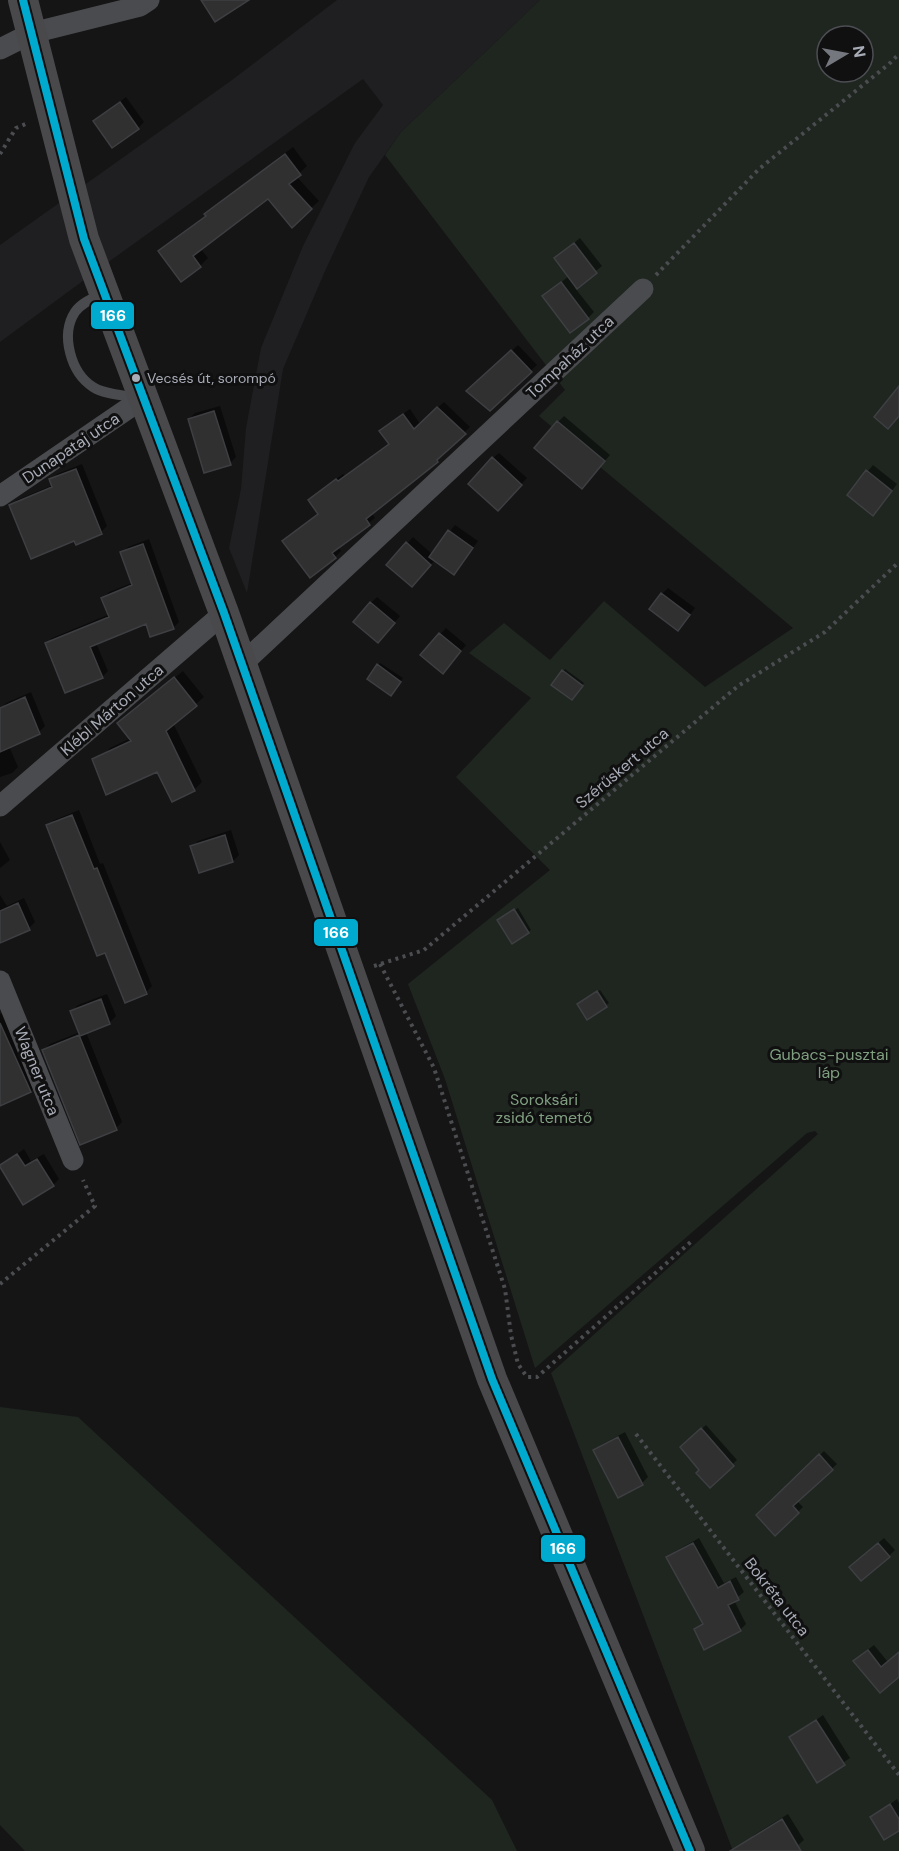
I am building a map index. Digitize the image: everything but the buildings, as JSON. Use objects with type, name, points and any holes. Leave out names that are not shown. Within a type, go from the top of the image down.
[{"type":"street","points":[[23,0],[84,239],[224,613],[492,1379],[690,1851]]},
{"type":"street","points":[[0,49],[32,33],[140,6],[148,0]]},
{"type":"street","name":"Tompaház utca","points":[[242,664],[643,289]]},
{"type":"street","name":"Dunapataj utca","points":[[0,496],[142,399]]},
{"type":"street","name":"Klébl Márton utca","points":[[0,806],[224,613]]},
{"type":"street","name":"Wagner utca","points":[[0,981],[73,1160]]},
{"type":"lane","points":[[105,292],[86,301],[75,312],[69,330],[69,354],[79,374],[94,388],[142,399]]},
{"type":"path","points":[[643,289],[759,170],[899,54]]},
{"type":"path","points":[[0,154],[16,128],[52,114]]},
{"type":"path","name":"Szérűskert utca","points":[[351,973],[424,950],[738,686],[825,632],[899,562]]},
{"type":"path","points":[[380,964],[434,1068],[505,1289],[511,1335],[518,1364],[527,1377],[537,1377],[693,1240]]},
{"type":"path","points":[[0,1284],[95,1206],[73,1160]]},
{"type":"path","name":"Bokréta utca","points":[[636,1434],[899,1775]]},
{"type":"shaded area","points":[[337,0],[540,0],[401,132],[369,177],[283,369],[247,593],[229,548],[241,489],[246,428],[261,348],[303,246],[355,143],[383,105],[363,79],[0,342],[0,245],[232,80]]},
{"type":"green space","points":[[540,0],[899,0],[899,1851],[733,1851],[551,1373],[818,1134],[815,1131],[807,1133],[535,1368],[445,1079],[408,984],[550,870],[456,777],[531,698],[469,653],[504,623],[550,660],[604,601],[705,687],[793,628],[539,416],[565,390],[385,155],[401,132]]},
{"type":"green space","points":[[0,1407],[78,1417],[492,1800],[517,1851],[25,1851],[0,1825]]},
{"type":"transit line","name":"166","points":[[23,0],[84,239],[224,613],[492,1379],[690,1851]]},
{"type":"place","name":"Vecsés út, sorompó","points":[[136,378]]},
{"type":"park label","name":"Gubacs-pusztai láp","points":[[829,1063]]},
{"type":"park label","name":"Soroksári zsidó temető","points":[[544,1108]]}]
